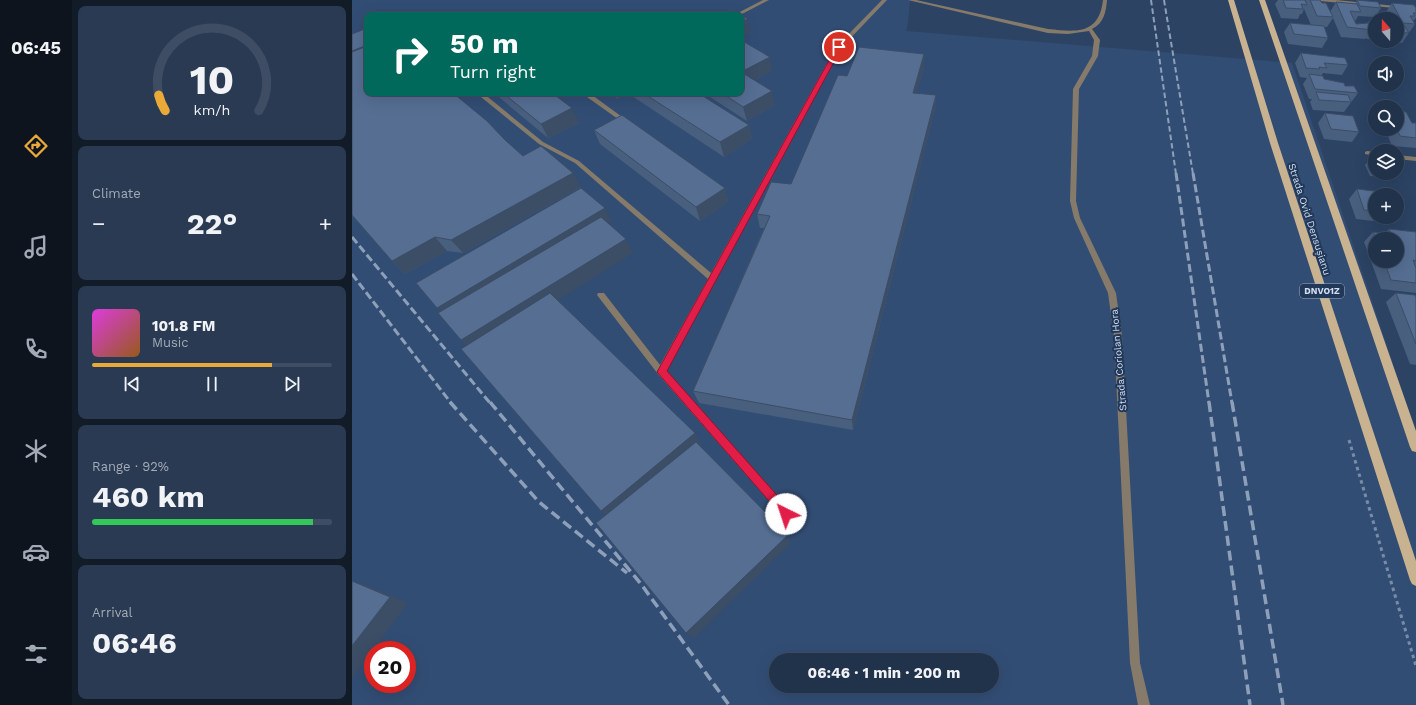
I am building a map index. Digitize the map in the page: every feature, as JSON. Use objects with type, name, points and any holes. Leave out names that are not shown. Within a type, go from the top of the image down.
[{"type":"main road","name":"Strada Ovid Densușianu","points":[[1231,0],[1274,143],[1416,580]]},
{"type":"main road","name":"DNVO1Z","points":[[1262,0],[1416,448]]},
{"type":"street","points":[[742,12],[768,0]]},
{"type":"street","points":[[661,372],[839,47],[885,0]]},
{"type":"street","points":[[910,0],[1048,31],[1077,32],[1090,29],[1100,22],[1104,16],[1105,0]]},
{"type":"street","points":[[1320,0],[1416,9]]},
{"type":"street","name":"Strada Coriolan Hora","points":[[1090,29],[1097,40],[1095,56],[1076,89],[1073,201],[1077,218],[1112,293],[1117,329],[1136,664],[1144,705]]},
{"type":"street","points":[[483,96],[541,143],[577,162],[712,278]]},
{"type":"street","points":[[589,96],[635,128]]},
{"type":"street","points":[[1404,158],[1416,159]]},
{"type":"street","points":[[600,295],[661,372],[786,514]]},
{"type":"shaded area","points":[[352,0],[910,0],[906,31],[1292,63],[1416,432],[1416,705],[352,705]]},
{"type":"building","points":[[1283,0],[1305,0],[1307,5],[1301,4],[1303,9],[1286,8]]},
{"type":"building","points":[[1310,0],[1320,0],[1322,3],[1326,3],[1333,17],[1317,16]]},
{"type":"building","points":[[1357,0],[1378,2],[1381,8],[1360,6]]},
{"type":"building","points":[[1336,2],[1357,4],[1361,12],[1350,11],[1356,24],[1368,23],[1368,30],[1347,27]]},
{"type":"building","points":[[1392,3],[1414,5],[1416,8],[1416,13],[1413,13],[1415,16],[1410,16],[1415,24],[1404,23],[1404,12],[1397,12]]},
{"type":"building","points":[[1290,23],[1324,26],[1328,38],[1294,34]]},
{"type":"building","points":[[1404,26],[1409,33],[1404,33]]},
{"type":"building","points":[[364,29],[364,46],[352,51],[352,34]]},
{"type":"building","points":[[744,42],[770,57],[744,70]]},
{"type":"building","points":[[364,47],[364,96],[457,96],[487,121],[523,156],[541,146],[573,173],[451,240],[435,237],[392,261],[352,215],[352,52]]},
{"type":"building","points":[[859,47],[924,54],[913,93],[936,95],[852,420],[693,391],[770,216],[757,214],[771,182],[791,184],[838,75],[847,76]]},
{"type":"building","points":[[1301,53],[1345,58],[1348,65],[1324,63],[1327,68],[1306,68]]},
{"type":"building","points":[[744,74],[772,91],[743,107],[726,96],[744,96]]},
{"type":"building","points":[[1309,74],[1323,76],[1324,79],[1344,83],[1345,86],[1354,86],[1358,93],[1315,89]]},
{"type":"building","points":[[1316,92],[1348,95],[1351,102],[1319,100]]},
{"type":"building","points":[[507,96],[556,96],[572,108],[541,124]]},
{"type":"building","points":[[648,96],[703,96],[749,125],[720,142]]},
{"type":"building","points":[[1404,112],[1406,112],[1412,123],[1416,123],[1416,138],[1400,136],[1404,136]]},
{"type":"building","points":[[1325,113],[1353,116],[1359,132],[1331,129]]},
{"type":"building","points":[[622,115],[725,188],[696,207],[594,130]]},
{"type":"building","points":[[581,188],[605,208],[437,308],[416,283]]},
{"type":"building","points":[[1357,189],[1368,190],[1368,210],[1364,210]]},
{"type":"building","points":[[601,217],[626,239],[461,340],[438,313]]},
{"type":"building","points":[[1389,229],[1416,232],[1416,261],[1413,260],[1416,268],[1416,283],[1391,280],[1387,268],[1404,268],[1404,232],[1390,232]]},
{"type":"building","points":[[550,293],[695,433],[601,511],[461,349]]},
{"type":"building","points":[[1396,293],[1415,295],[1416,297],[1416,344]]},
{"type":"building","points":[[696,442],[788,535],[686,633],[596,523]]},
{"type":"building","points":[[352,581],[390,597],[352,646]]},
{"type":"railway","points":[[1151,0],[1176,174]]},
{"type":"railway","points":[[1164,0],[1193,174]]},
{"type":"railway","points":[[1176,173],[1209,403]]},
{"type":"railway","points":[[1193,173],[1232,403]]},
{"type":"railway","points":[[352,237],[490,403]]},
{"type":"railway","points":[[352,274],[451,403]]},
{"type":"railway","points":[[450,402],[539,502],[627,573]]},
{"type":"railway","points":[[490,402],[641,584],[729,705]]},
{"type":"railway","points":[[1209,402],[1250,705]]},
{"type":"railway","points":[[1232,402],[1283,705]]},
{"type":"route","points":[[786,514],[661,372],[839,47]]}]
